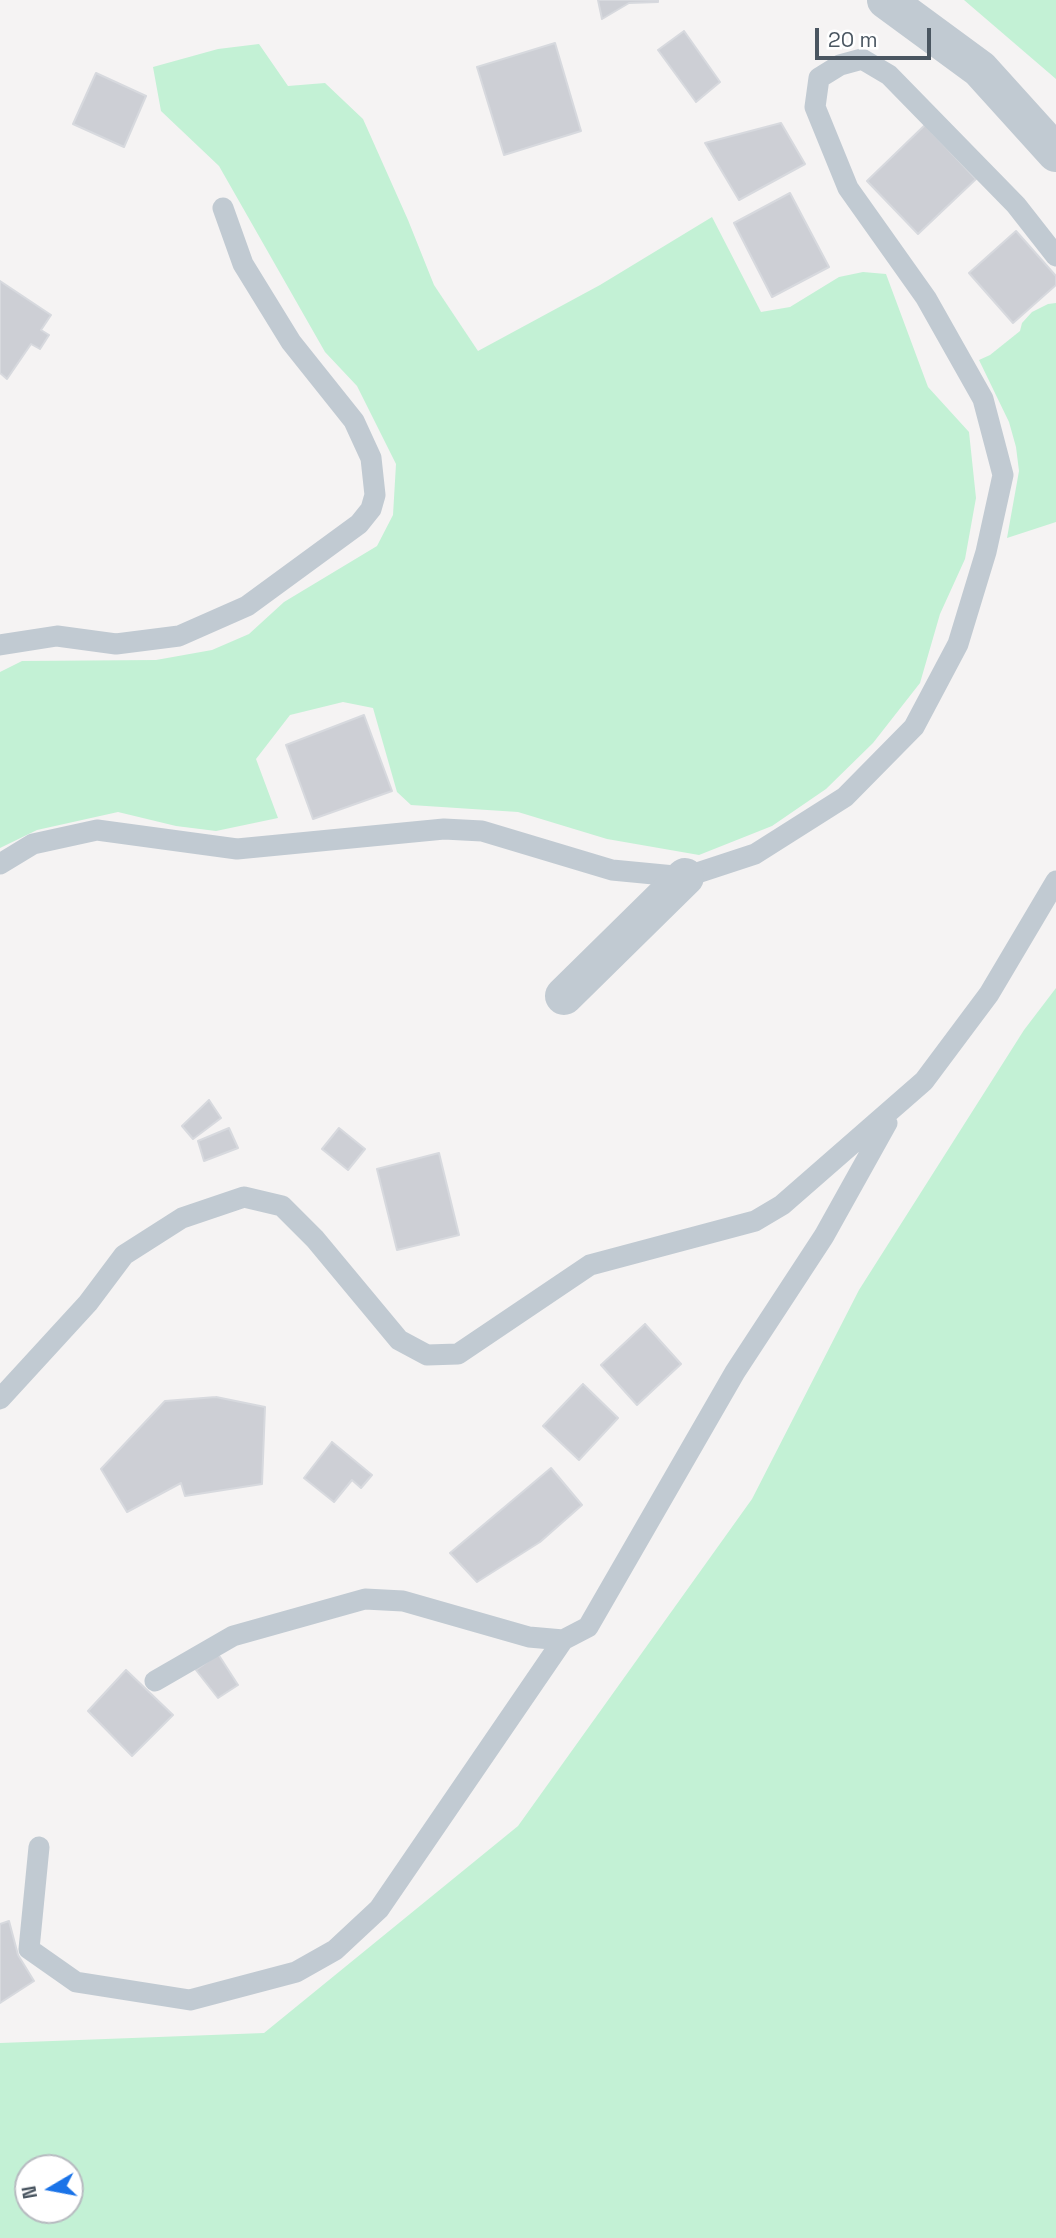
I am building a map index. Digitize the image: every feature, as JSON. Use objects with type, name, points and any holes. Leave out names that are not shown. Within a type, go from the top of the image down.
[{"type":"street","points":[[886,0],[980,69],[1056,153]]},
{"type":"street","points":[[564,996],[685,877]]},
{"type":"lane","points":[[0,864],[33,844],[97,830],[237,849],[444,830],[482,831],[612,870],[685,877],[755,854],[845,797],[914,727],[958,643],[986,552],[1003,475],[983,399],[926,299],[848,188],[815,107],[819,78],[840,65],[862,60],[889,75],[1016,205],[1056,256]]},
{"type":"lane","points":[[0,645],[57,636],[116,644],[179,636],[247,606],[359,524],[371,509],[375,495],[371,458],[354,421],[291,342],[250,276],[223,208]]},
{"type":"lane","points":[[0,1399],[88,1303],[124,1255],[181,1218],[244,1197],[282,1206],[315,1239],[399,1340],[427,1355],[457,1354],[590,1265],[755,1221],[782,1205],[924,1081],[989,994],[1056,881]]},
{"type":"lane","points":[[38,1847],[29,1949],[76,1982],[190,2000],[296,1972],[335,1950],[379,1909],[563,1640],[589,1627],[735,1372],[824,1236],[894,1109]]},
{"type":"lane","points":[[155,1681],[233,1636],[365,1599],[403,1601],[529,1637],[563,1640]]},
{"type":"green space","points":[[964,0],[1056,0],[1056,79]]},
{"type":"green space","points":[[259,44],[288,86],[325,83],[363,119],[434,285],[478,351],[600,285],[712,217],[761,312],[790,307],[839,277],[863,272],[886,274],[928,387],[969,432],[976,498],[965,559],[940,614],[920,683],[873,743],[826,789],[772,826],[699,855],[607,839],[518,812],[411,805],[397,792],[373,708],[343,702],[290,715],[256,759],[278,818],[216,831],[176,826],[118,812],[37,830],[0,848],[0,672],[22,661],[156,660],[212,650],[249,634],[284,602],[377,546],[393,515],[396,464],[357,386],[325,352],[219,166],[161,111],[153,67],[218,49]]},
{"type":"green space","points":[[1056,303],[1056,522],[1007,538],[1019,471],[1016,447],[1009,422],[979,360],[990,355],[1020,331],[1022,323],[1032,312]]},
{"type":"green space","points":[[1056,988],[1056,2238],[0,2238],[0,2043],[264,2033],[518,1826],[752,1499],[859,1290],[1024,1030]]},
{"type":"building","points":[[598,0],[658,2],[629,3],[602,19]]},
{"type":"building","points":[[684,31],[720,82],[696,102],[658,50]]},
{"type":"building","points":[[555,43],[581,131],[504,155],[477,67]]},
{"type":"building","points":[[96,73],[146,96],[124,147],[73,124]]},
{"type":"building","points":[[781,123],[805,164],[739,200],[705,143]]},
{"type":"building","points":[[925,125],[976,179],[918,234],[867,181]]},
{"type":"building","points":[[790,193],[829,267],[772,297],[734,223]]},
{"type":"building","points":[[1016,231],[1056,276],[1056,285],[1013,323],[969,273]]},
{"type":"building","points":[[0,281],[51,315],[41,330],[49,335],[40,349],[31,344],[7,379],[0,373]]},
{"type":"building","points":[[364,715],[392,791],[313,819],[286,745]]},
{"type":"building","points":[[209,1100],[221,1118],[193,1139],[182,1126]]},
{"type":"building","points":[[229,1128],[238,1148],[204,1161],[198,1141]]},
{"type":"building","points":[[339,1128],[365,1149],[348,1170],[322,1149]]},
{"type":"building","points":[[439,1153],[459,1235],[397,1250],[377,1169]]},
{"type":"building","points":[[645,1324],[681,1364],[637,1405],[601,1365]]},
{"type":"building","points":[[583,1384],[618,1418],[579,1460],[543,1426]]},
{"type":"building","points":[[216,1397],[265,1407],[262,1484],[185,1496],[181,1483],[127,1512],[101,1469],[165,1401]]},
{"type":"building","points":[[332,1442],[372,1475],[361,1488],[352,1480],[334,1502],[304,1478]]},
{"type":"building","points":[[551,1468],[582,1505],[540,1542],[477,1582],[450,1553]]},
{"type":"building","points":[[218,1654],[238,1685],[218,1698],[196,1670]]},
{"type":"building","points":[[126,1670],[173,1715],[132,1756],[88,1711]]},
{"type":"building","points":[[9,1921],[18,1955],[34,1981],[0,2003],[0,1924]]}]
